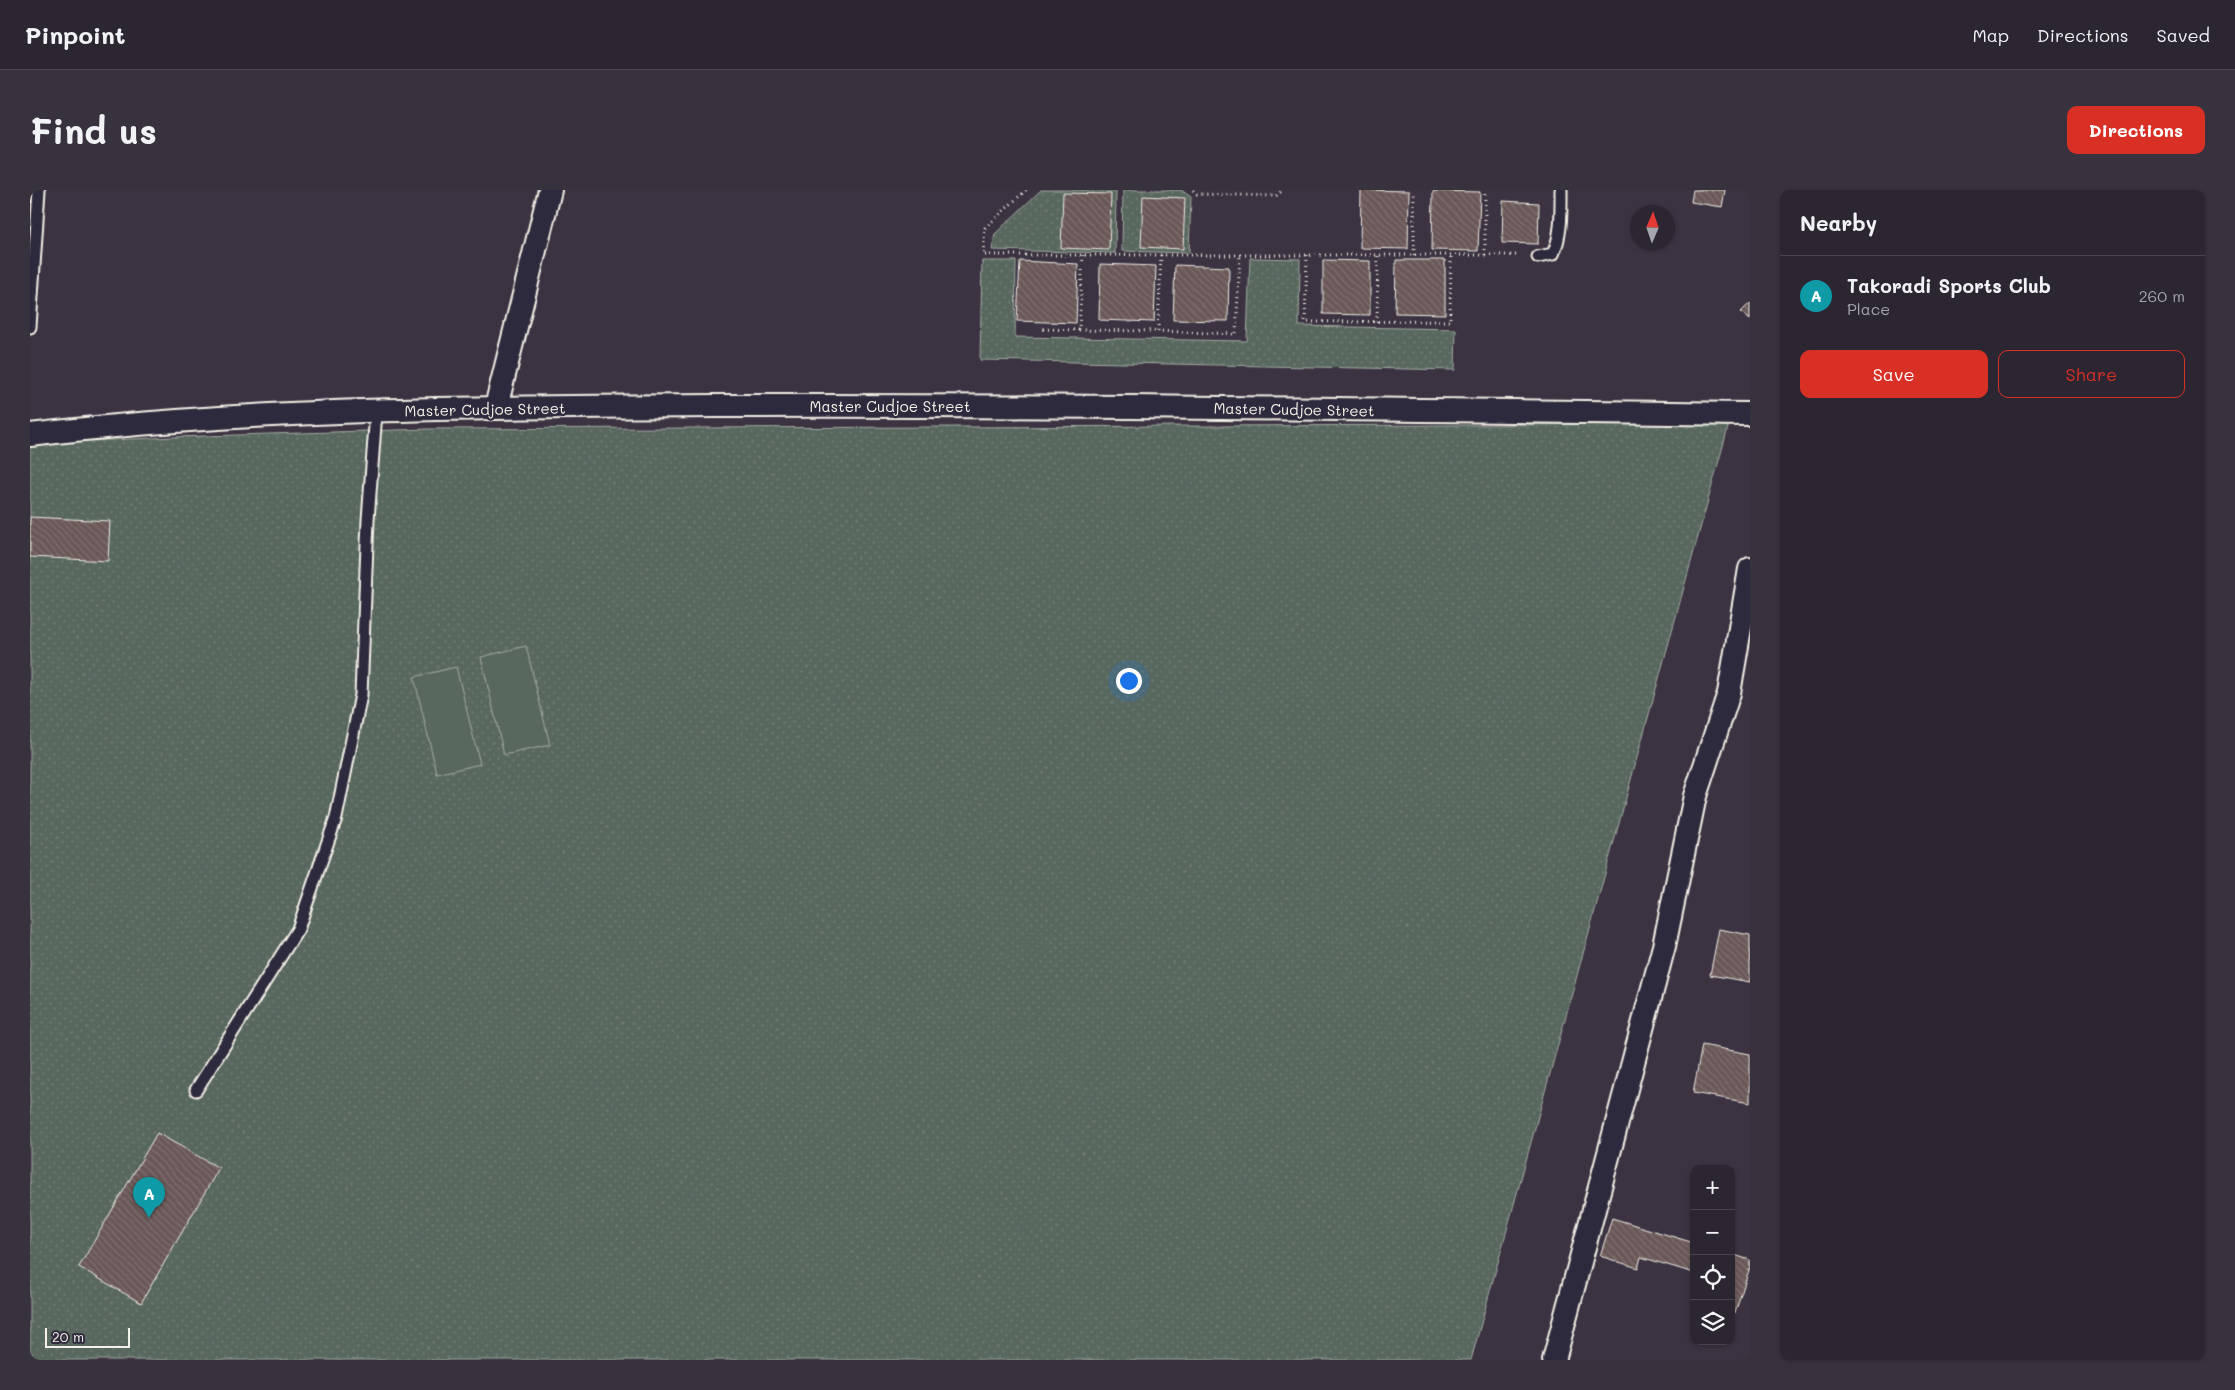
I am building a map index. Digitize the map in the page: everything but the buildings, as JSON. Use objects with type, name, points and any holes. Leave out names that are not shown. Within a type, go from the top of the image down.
[{"type":"street","points":[[496,407],[550,190]]},
{"type":"street","name":"Master Cudjoe Street","points":[[30,435],[144,423],[248,416],[496,407],[997,405],[1750,414]]},
{"type":"street","points":[[1554,1360],[1664,946],[1695,796],[1729,693],[1750,569]]},
{"type":"lane","points":[[30,327],[39,190]]},
{"type":"lane","points":[[1538,257],[1553,254],[1556,247],[1561,213],[1561,190]]},
{"type":"lane","points":[[196,1090],[298,929],[336,818],[361,695],[368,520],[376,412]]},
{"type":"path","points":[[1026,190],[985,228],[984,255],[1520,255]]},
{"type":"path","points":[[1193,190],[1197,194],[1276,196],[1283,190]]},
{"type":"path","points":[[1414,190],[1414,255]]},
{"type":"path","points":[[1485,190],[1485,255]]},
{"type":"path","points":[[1079,330],[1083,255]]},
{"type":"path","points":[[1158,331],[1161,255]]},
{"type":"path","points":[[1043,329],[1236,334],[1240,255]]},
{"type":"path","points":[[1307,255],[1305,322],[1450,321],[1451,255]]},
{"type":"path","points":[[1377,322],[1378,255]]},
{"type":"green space","points":[[1041,190],[1116,190],[1115,253],[992,250],[995,234]]},
{"type":"green space","points":[[1123,190],[1181,190],[1191,197],[1189,253],[1122,251]]},
{"type":"green space","points":[[1250,258],[1300,259],[1299,326],[1456,329],[1455,370],[980,360],[982,261],[1016,261],[1015,337],[1247,341]]},
{"type":"green space","points":[[1729,424],[1471,1360],[30,1360],[30,446],[48,443],[174,437],[428,429]]},
{"type":"green space","points":[[526,646],[550,745],[504,755],[481,657]]},
{"type":"green space","points":[[456,667],[480,764],[437,774],[414,677]]},
{"type":"place","name":"Takoradi Sports Club","points":[[149,1218]]}]
